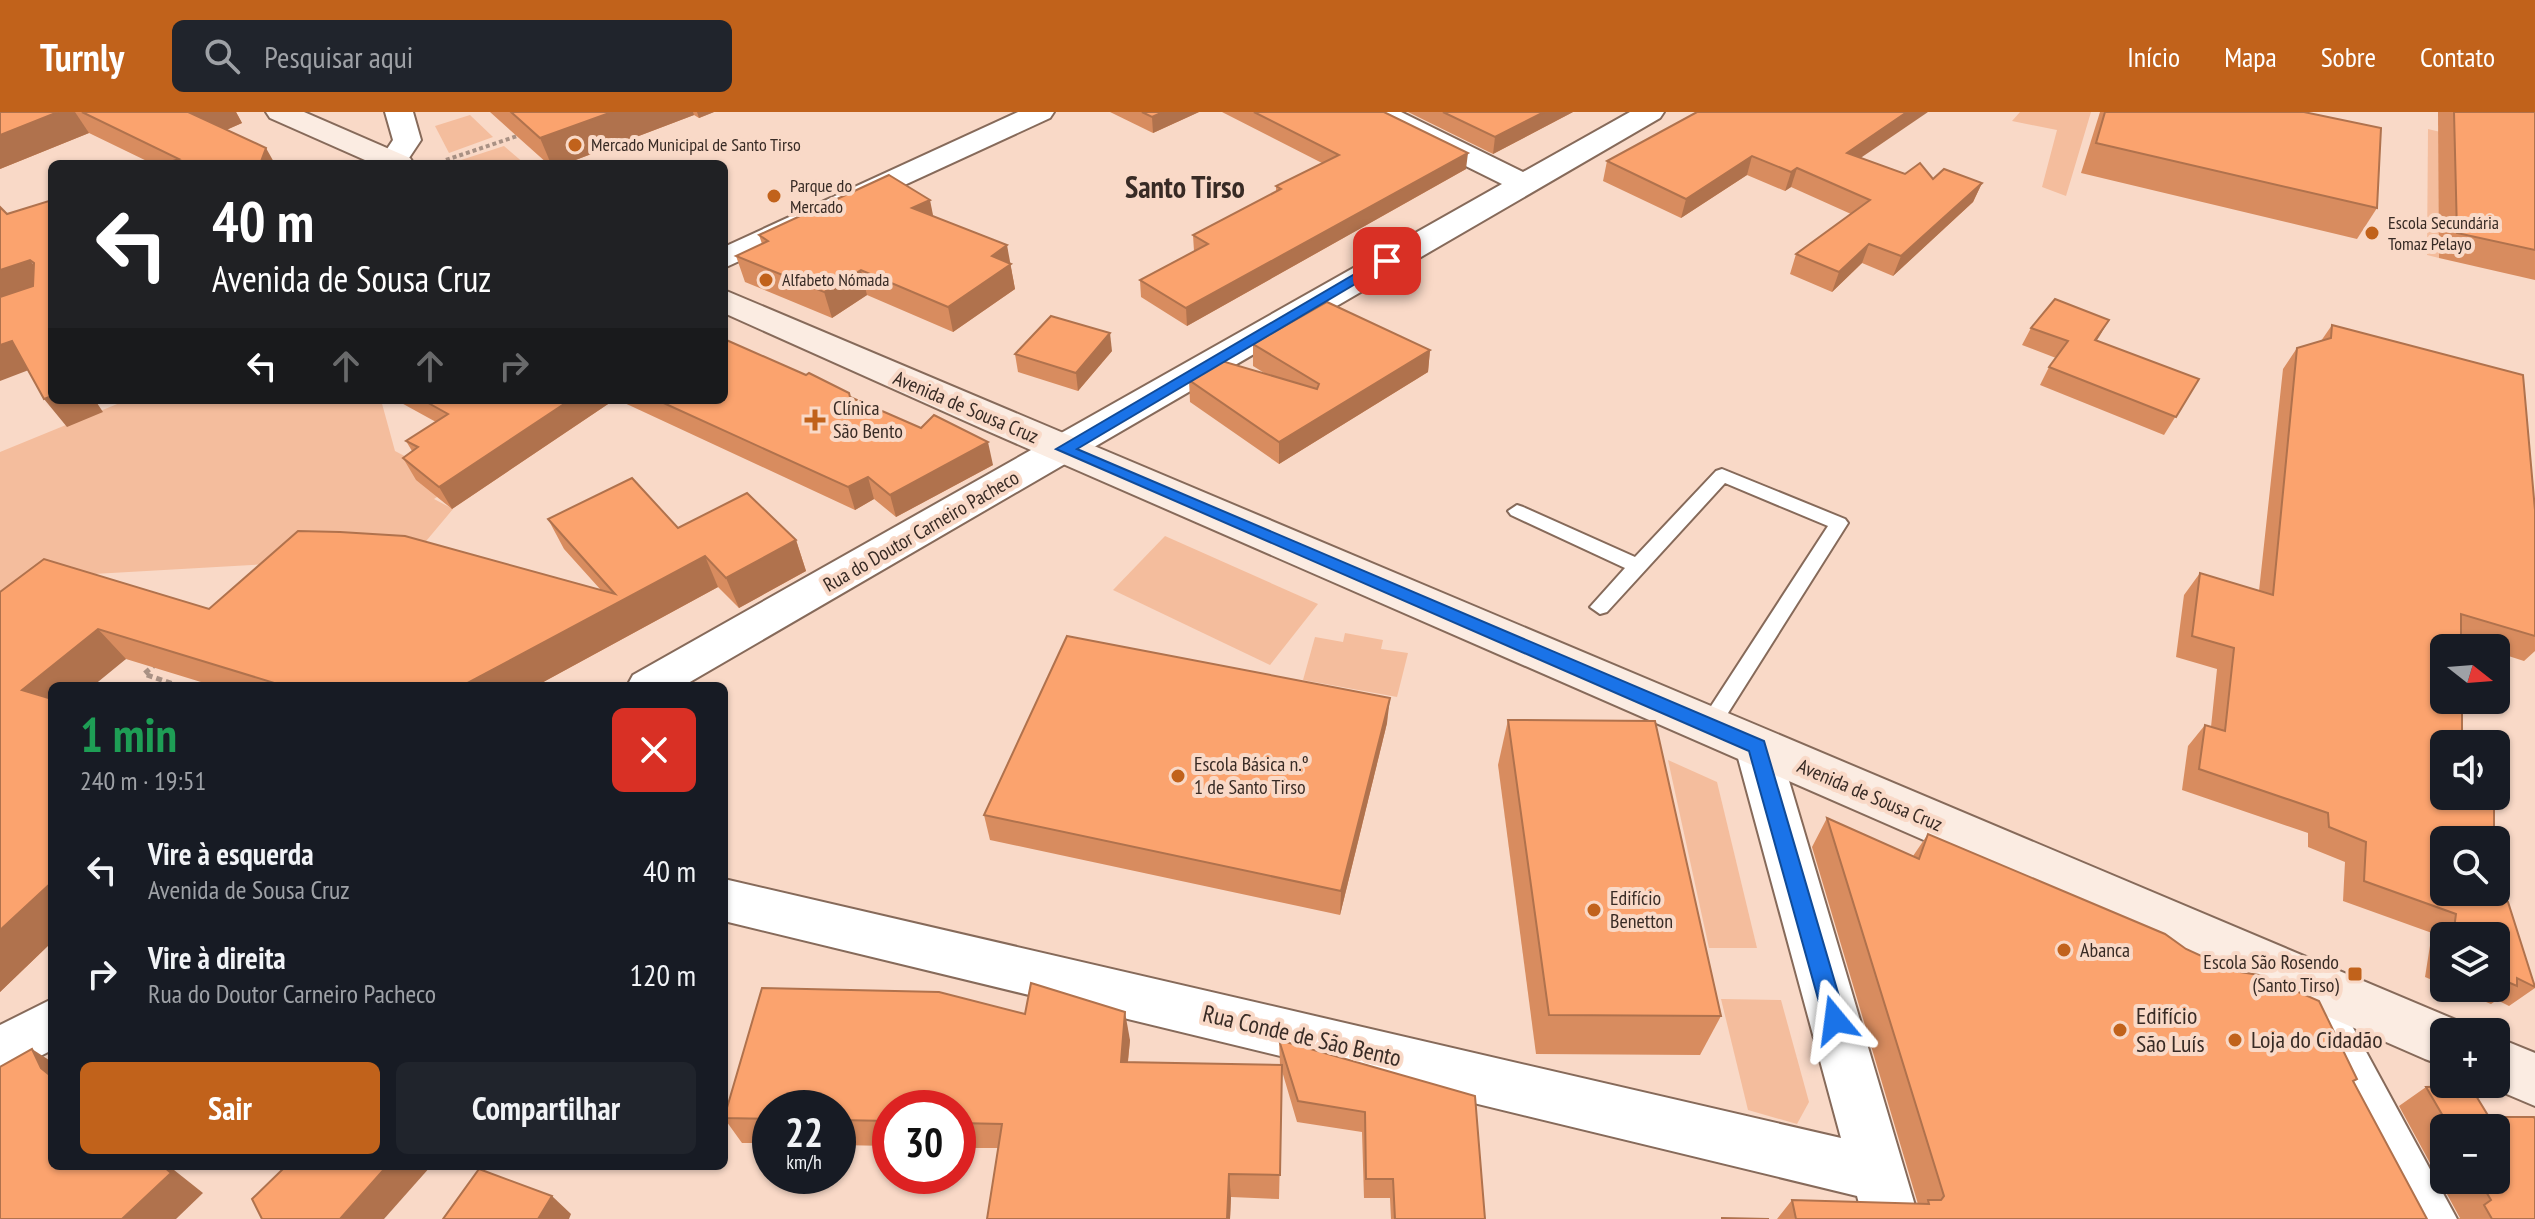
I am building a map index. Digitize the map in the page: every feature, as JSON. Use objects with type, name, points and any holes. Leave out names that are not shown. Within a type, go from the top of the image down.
[{"type":"main road","points":[[280,112],[389,160]]},
{"type":"main road","name":"Avenida de Sousa Cruz","points":[[728,302],[2430,1035]]},
{"type":"main road","points":[[2510,1069],[2535,1080]]},
{"type":"street","points":[[397,160],[407,140],[399,112]]},
{"type":"street","points":[[728,257],[1040,112]]},
{"type":"street","points":[[1379,112],[1522,183]]},
{"type":"street","name":"Rua do Doutor Carneiro Pacheco","points":[[655,682],[1650,112]]},
{"type":"street","points":[[1757,747],[1885,1197]]},
{"type":"street","name":"Rua Conde de São Bento","points":[[728,901],[1885,1197]]},
{"type":"street","points":[[2300,980],[2429,1219]]},
{"type":"street","points":[[0,1053],[48,1025]]},
{"type":"lane","points":[[1600,607],[1722,475],[1839,523],[1709,726]]},
{"type":"lane","points":[[1517,511],[1638,566]]},
{"type":"path","points":[[446,160],[522,134]]},
{"type":"path","points":[[167,654],[144,674],[167,682]]},
{"type":"shaded area","points":[[2020,112],[2091,112],[2066,196],[2042,187],[2057,130],[2012,121]]},
{"type":"shaded area","points":[[470,115],[493,137],[449,153],[435,126]]},
{"type":"shaded area","points":[[2428,129],[2457,136],[2439,258],[2427,255]]},
{"type":"shaded area","points":[[504,146],[520,160],[461,160]]},
{"type":"shaded area","points":[[117,404],[382,404],[395,451],[431,470],[440,495],[434,499],[453,509],[406,565],[320,561],[41,577],[0,609],[0,452]]},
{"type":"shaded area","points":[[1165,536],[1318,604],[1270,665],[1113,590]]},
{"type":"shaded area","points":[[1345,633],[1383,640],[1381,649],[1408,653],[1397,697],[1303,680],[1315,637],[1343,642]]},
{"type":"shaded area","points":[[1668,760],[1717,782],[1757,948],[1709,948]]},
{"type":"shaded area","points":[[1721,999],[1781,1000],[1809,1102],[1797,1124],[1748,1110]]},
{"type":"building","points":[[0,112],[58,112],[0,135]]},
{"type":"building","points":[[82,112],[193,112],[190,113],[266,148],[262,160],[176,160],[179,159]]},
{"type":"building","points":[[511,112],[612,112],[540,138]]},
{"type":"building","points":[[1142,112],[1163,112],[1152,117]]},
{"type":"building","points":[[1254,112],[1384,112],[1468,153],[1186,308],[1140,280],[1208,244],[1193,235],[1281,189],[1276,186],[1339,155]]},
{"type":"building","points":[[1443,112],[1544,112],[1495,137]]},
{"type":"building","points":[[1697,112],[1907,112],[1847,153],[1905,174],[1920,163],[1933,179],[1944,169],[1982,183],[1901,256],[1869,244],[1839,272],[1796,254],[1870,200],[1797,168],[1791,172],[1752,156],[1686,199],[1607,161]]},
{"type":"building","points":[[2105,112],[2304,112],[2381,128],[2377,208],[2096,143]]},
{"type":"building","points":[[2454,112],[2535,112],[2535,250],[2457,233]]},
{"type":"building","points":[[889,175],[930,200],[912,208],[1007,245],[992,256],[1011,264],[948,307],[861,270],[824,292],[736,256],[768,241],[759,235]]},
{"type":"building","points":[[48,201],[48,398],[44,399],[12,341],[0,345],[0,297],[33,286],[34,263],[30,260],[0,270],[0,207],[7,214]]},
{"type":"building","points":[[2055,299],[2109,320],[2095,340],[2199,379],[2176,417],[2049,367],[2068,341],[2031,328]]},
{"type":"building","points":[[1327,302],[1430,350],[1279,442],[1189,380],[1222,361],[1317,389],[1319,384],[1253,344]]},
{"type":"building","points":[[1051,316],[1110,333],[1076,373],[1015,354]]},
{"type":"building","points":[[2332,325],[2523,375],[2535,510],[2535,636],[2461,614],[2461,634],[2430,634],[2430,714],[2462,714],[2462,730],[2430,730],[2430,810],[2494,810],[2494,826],[2430,826],[2430,905],[2364,881],[2366,842],[2329,827],[2328,813],[2199,769],[2205,725],[2225,731],[2234,648],[2192,636],[2200,573],[2273,595],[2297,348],[2331,338]]},
{"type":"building","points":[[728,341],[806,375],[809,373],[849,393],[850,397],[921,428],[934,415],[988,442],[890,495],[868,477],[848,487],[666,404],[728,404]]},
{"type":"building","points":[[430,404],[564,404],[439,487],[403,458],[418,447],[406,441],[448,414]]},
{"type":"building","points":[[632,478],[678,528],[747,493],[796,540],[726,578],[705,556],[469,682],[271,682],[98,629],[22,690],[48,698],[48,886],[0,930],[0,592],[44,559],[209,609],[298,531],[340,532],[405,536],[615,594],[548,519]]},
{"type":"building","points":[[1067,636],[1390,698],[1341,891],[984,815]]},
{"type":"building","name":"Edifício Benetton","points":[[1508,720],[1655,721],[1721,1016],[1549,1015]]},
{"type":"building","points":[[1827,818],[1919,859],[1928,834],[2165,934],[2186,949],[2234,971],[2259,975],[2319,1001],[2357,1079],[2353,1081],[2427,1219],[1796,1219],[1792,1200],[1929,1204],[1928,1200],[1941,1200],[1944,1196]]},
{"type":"building","points":[[2434,906],[2509,906],[2535,987],[2517,978],[2517,986],[2510,983],[2510,922],[2455,922],[2456,914]]},
{"type":"building","points":[[1031,983],[1125,1012],[1121,1062],[1282,1065],[1280,1175],[1229,1174],[1227,1219],[987,1219],[1002,1124],[976,1123],[976,1090],[872,1090],[872,1121],[856,1120],[856,1090],[752,1090],[752,1119],[728,1118],[728,1104],[762,988],[939,992],[1025,1014]]},
{"type":"building","points":[[1279,1040],[1475,1096],[1485,1219],[1395,1219],[1393,1179],[1366,1179],[1365,1112],[1298,1101]]},
{"type":"building","points":[[32,1049],[41,1068],[48,1074],[48,1170],[168,1170],[171,1173],[122,1219],[0,1219],[0,1067]]},
{"type":"building","points":[[2432,1098],[2477,1098],[2487,1114],[2442,1114]]},
{"type":"building","points":[[2510,1117],[2534,1117],[2535,1219],[2492,1219],[2484,1205],[2491,1200],[2487,1194],[2510,1194]]},
{"type":"building","points":[[282,1170],[383,1170],[340,1219],[262,1219],[252,1199]]},
{"type":"building","points":[[478,1170],[552,1196],[538,1219],[443,1219]]},
{"type":"place","name":"Mercado Municipal de Santo Tirso","points":[[575,145]]},
{"type":"place","name":"Parque do Mercado","points":[[774,196]]},
{"type":"place","name":"Escola Secundária Tomaz Pelayo","points":[[2372,233]]},
{"type":"place","name":"Alfabeto Nómada","points":[[766,280]]},
{"type":"place","name":"Clínica São Bento","points":[[815,420]]},
{"type":"place","name":"Escola Básica n.º 1 de Santo Tirso","points":[[1178,776]]},
{"type":"place","name":"Edifício Benetton","points":[[1594,910]]},
{"type":"place","name":"Abanca","points":[[2064,950]]},
{"type":"place","name":"Escola São Rosendo (Santo Tirso)","points":[[2355,974]]},
{"type":"place","name":"Edifício São Luís","points":[[2120,1030]]},
{"type":"place","name":"Loja do Cidadão","points":[[2235,1040]]},
{"type":"district","name":"Santo Tirso","points":[[1185,188]]},
{"type":"route","points":[[1387,261],[1064,449],[1757,747],[1835,1020]]}]
